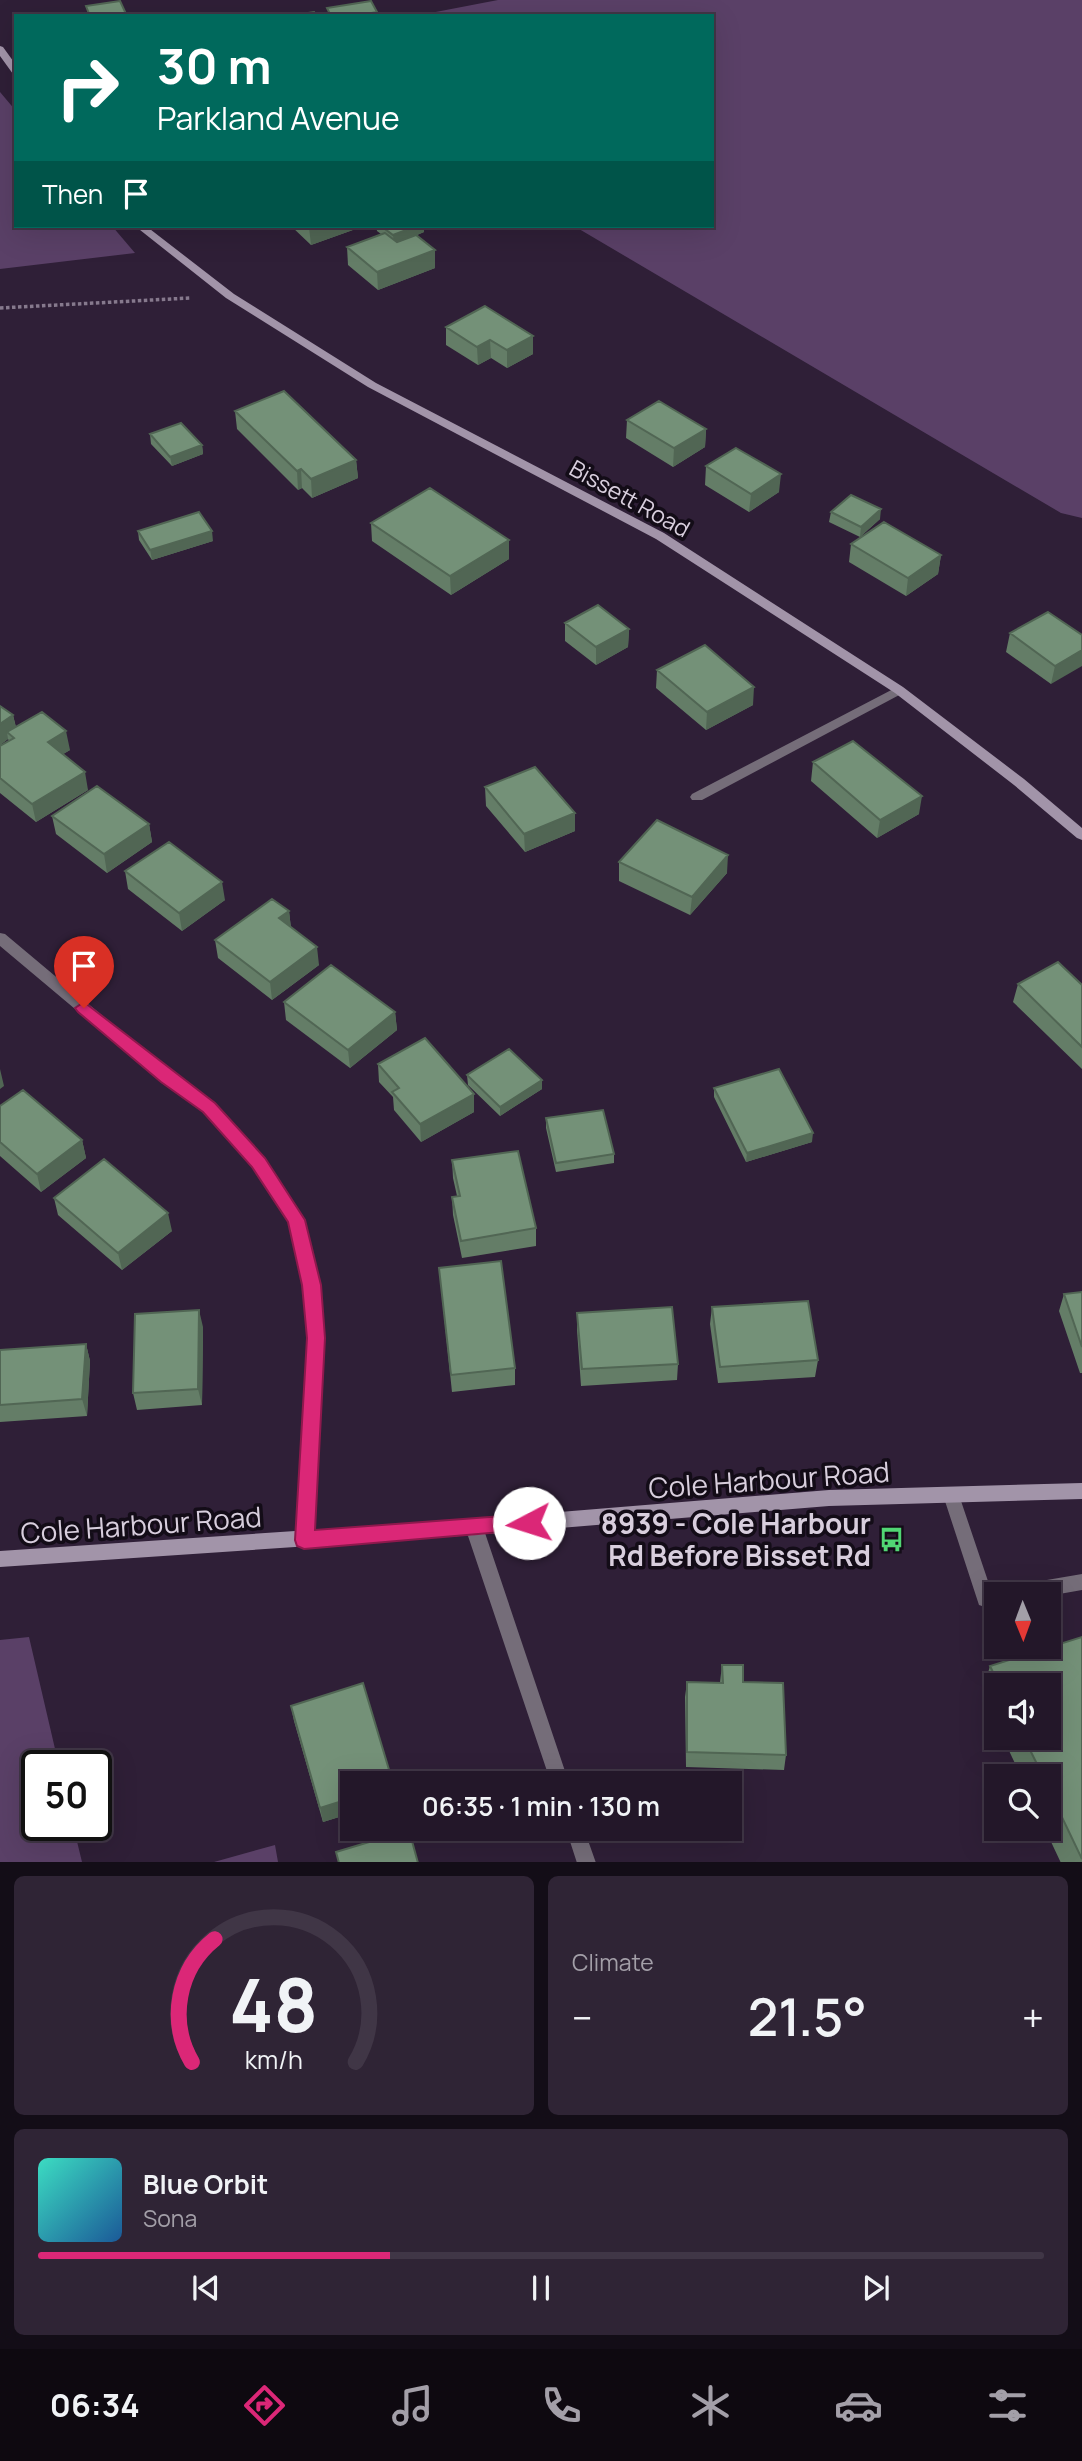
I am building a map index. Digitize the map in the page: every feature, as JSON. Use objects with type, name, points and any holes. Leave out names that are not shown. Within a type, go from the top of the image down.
[{"type":"main road","points":[[0,49],[14,69]]},
{"type":"main road","name":"Bissett Road","points":[[143,228],[230,296],[372,385],[660,536],[899,690],[1019,782],[1082,835]]},
{"type":"main road","name":"Cole Harbour Road","points":[[0,1559],[304,1540],[829,1498],[1082,1491]]},
{"type":"street","points":[[697,797],[899,690]]},
{"type":"street","points":[[0,938],[167,1077],[209,1107],[258,1163],[296,1220],[312,1285],[316,1338],[304,1540]]},
{"type":"street","points":[[951,1494],[984,1596]]},
{"type":"street","points":[[474,1527],[556,1771]]},
{"type":"street","points":[[1061,1586],[1082,1582]]},
{"type":"street","points":[[579,1841],[587,1862]]},
{"type":"path","points":[[0,308],[230,296]]},
{"type":"shaded area","points":[[498,0],[1082,0],[1082,518],[1061,513],[577,228],[714,228],[714,14],[425,14]]},
{"type":"shaded area","points":[[0,92],[14,109],[14,228],[114,228],[135,253],[0,269]]},
{"type":"shaded area","points":[[29,1637],[55,1750],[21,1750],[21,1841],[77,1841],[82,1862],[0,1862],[0,1640]]},
{"type":"shaded area","points":[[275,1845],[278,1862],[214,1862]]},
{"type":"building","points":[[120,1],[126,14],[89,14],[86,6]]},
{"type":"building","points":[[371,1],[377,12],[330,14],[327,8]]},
{"type":"building","points":[[384,228],[412,228],[393,235]]},
{"type":"building","points":[[385,233],[397,242],[416,235],[435,250],[377,272],[347,247]]},
{"type":"building","points":[[485,306],[533,336],[507,350],[490,340],[477,347],[446,327]]},
{"type":"building","points":[[284,391],[356,460],[311,479],[301,469],[297,471],[235,411]]},
{"type":"building","points":[[659,401],[706,429],[674,448],[627,420]]},
{"type":"building","points":[[181,423],[202,445],[170,457],[150,434]]},
{"type":"building","points":[[736,448],[781,474],[751,494],[706,466]]},
{"type":"building","points":[[430,488],[509,540],[450,576],[371,523]]},
{"type":"building","points":[[851,495],[881,509],[861,527],[831,512]]},
{"type":"building","points":[[199,512],[212,531],[150,550],[138,531]]},
{"type":"building","points":[[884,522],[941,555],[908,578],[851,544]]},
{"type":"building","points":[[598,605],[629,629],[596,647],[565,623]]},
{"type":"building","points":[[1048,612],[1082,635],[1082,650],[1055,666],[1010,633]]},
{"type":"building","points":[[705,645],[754,687],[707,712],[657,670]]},
{"type":"building","points":[[0,706],[13,715],[0,724]]},
{"type":"building","points":[[42,712],[66,731],[48,742],[85,772],[32,804],[0,778],[0,746],[14,738],[7,732]]},
{"type":"building","points":[[853,741],[922,796],[880,820],[813,762]]},
{"type":"building","points":[[535,767],[575,813],[524,834],[485,787]]},
{"type":"building","points":[[97,786],[149,824],[104,854],[52,816]]},
{"type":"building","points":[[657,820],[728,855],[692,897],[619,862]]},
{"type":"building","points":[[169,842],[222,882],[179,913],[125,871]]},
{"type":"building","points":[[272,899],[289,911],[279,918],[317,947],[270,982],[215,940]]},
{"type":"building","points":[[1058,962],[1082,985],[1082,1047],[1018,984]]},
{"type":"building","points":[[331,965],[395,1012],[348,1050],[284,1002]]},
{"type":"building","points":[[425,1038],[474,1094],[420,1124],[392,1092],[399,1088],[378,1064]]},
{"type":"building","points":[[509,1049],[542,1080],[500,1107],[467,1075]]},
{"type":"building","points":[[779,1069],[813,1133],[747,1153],[714,1088]]},
{"type":"building","points":[[23,1090],[82,1140],[37,1174],[0,1142],[0,1106]]},
{"type":"building","points":[[603,1110],[614,1154],[556,1163],[546,1118]]},
{"type":"building","points":[[518,1151],[536,1228],[461,1241],[452,1197],[460,1196],[452,1160]]},
{"type":"building","points":[[104,1159],[168,1213],[118,1253],[54,1198]]},
{"type":"building","points":[[501,1261],[515,1368],[451,1375],[439,1268]]},
{"type":"building","points":[[1082,1292],[1082,1347],[1064,1294]]},
{"type":"building","points":[[808,1301],[818,1360],[720,1367],[712,1307]]},
{"type":"building","points":[[672,1307],[678,1364],[582,1369],[577,1313]]},
{"type":"building","points":[[199,1310],[198,1389],[133,1393],[135,1314]]},
{"type":"building","points":[[86,1344],[82,1399],[0,1405],[0,1350]]},
{"type":"building","points":[[1082,1637],[1082,1859],[1061,1815],[1061,1764],[1037,1764],[1030,1750],[1061,1750],[1061,1673],[993,1673],[990,1666],[1012,1659],[1061,1659],[1061,1644]]},
{"type":"building","points":[[722,1665],[743,1665],[743,1682],[783,1683],[786,1755],[687,1752],[687,1682],[723,1683]]},
{"type":"building","points":[[363,1683],[389,1771],[340,1771],[340,1802],[320,1808],[291,1706]]},
{"type":"building","points":[[372,1841],[412,1841],[418,1862],[339,1862],[336,1852]]},
{"type":"place","name":"8939 - Cole Harbour Rd Before Bisset Rd","points":[[891,1539]]},
{"type":"route","points":[[84,1008],[167,1077],[209,1107],[258,1163],[296,1220],[312,1285],[316,1338],[304,1540],[529,1523]]}]
